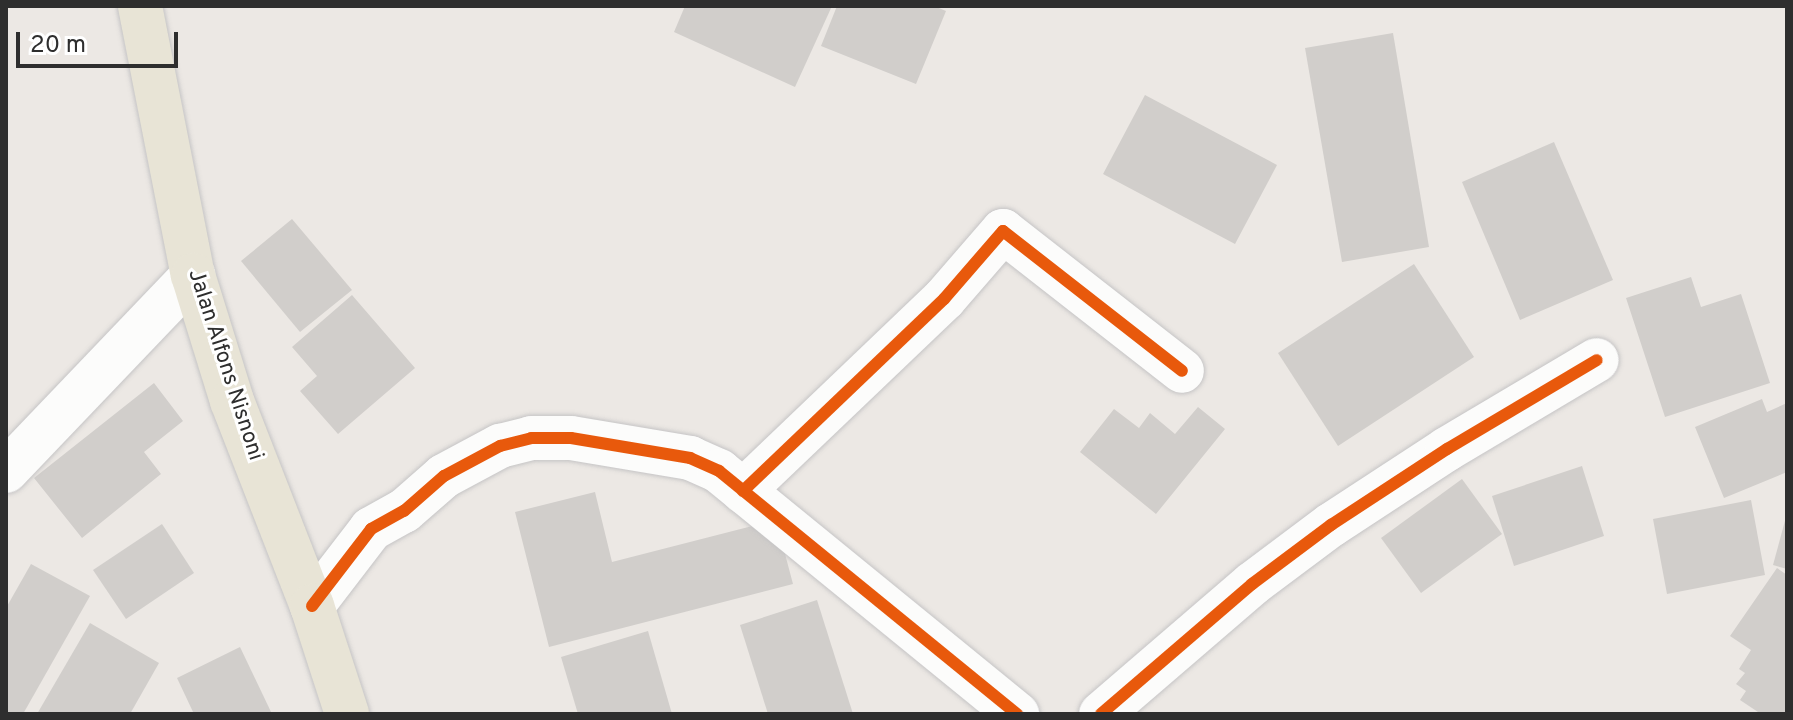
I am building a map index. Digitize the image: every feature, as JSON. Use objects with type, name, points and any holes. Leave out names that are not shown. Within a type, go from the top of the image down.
[{"type":"main road","name":"Jalan Alfons Nisnoni","points":[[140,6],[171,178],[193,275],[232,401],[312,606],[347,714]]},
{"type":"street","points":[[743,491],[944,299],[1003,231],[1182,371]]},
{"type":"street","points":[[6,471],[193,275]]},
{"type":"street","points":[[1101,714],[1252,584],[1331,525],[1447,449],[1597,360]]},
{"type":"street","points":[[312,606],[371,529],[404,511],[444,476],[510,444],[531,438],[571,438],[690,458],[719,471],[1017,714]]},
{"type":"building","points":[[685,6],[832,6],[795,87],[674,32]]},
{"type":"building","points":[[837,6],[934,6],[946,11],[916,84],[821,46]]},
{"type":"building","points":[[1393,33],[1429,247],[1342,262],[1305,48]]},
{"type":"building","points":[[1145,95],[1277,165],[1235,244],[1103,174]]},
{"type":"building","points":[[1554,142],[1613,280],[1520,320],[1462,182]]},
{"type":"building","points":[[292,219],[352,290],[300,332],[241,261]]},
{"type":"building","points":[[1414,264],[1474,357],[1338,446],[1278,353]]},
{"type":"building","points":[[1691,277],[1701,307],[1741,294],[1770,383],[1665,417],[1626,298]]},
{"type":"building","points":[[352,295],[415,368],[338,434],[300,391],[317,376],[292,347]]},
{"type":"building","points":[[154,383],[183,421],[144,452],[161,474],[82,538],[34,478]]},
{"type":"building","points":[[1762,399],[1767,412],[1787,403],[1787,472],[1724,498],[1695,427]]},
{"type":"building","points":[[1198,407],[1225,429],[1156,514],[1080,452],[1114,409],[1139,428],[1150,413],[1175,434]]},
{"type":"building","points":[[1582,466],[1604,536],[1514,566],[1492,496]]},
{"type":"building","points":[[1462,479],[1502,534],[1421,593],[1381,538]]},
{"type":"building","points":[[595,492],[612,562],[776,520],[793,584],[549,647],[515,512]]},
{"type":"building","points":[[1751,500],[1765,575],[1667,594],[1653,519]]},
{"type":"building","points":[[1787,517],[1787,569],[1773,565]]},
{"type":"building","points":[[162,524],[194,573],[126,619],[93,570]]},
{"type":"building","points":[[31,564],[90,596],[23,714],[6,714],[6,608]]},
{"type":"building","points":[[1777,568],[1787,575],[1787,714],[1761,714],[1740,700],[1746,691],[1736,684],[1745,673],[1739,669],[1751,650],[1730,636]]},
{"type":"building","points":[[817,600],[853,714],[768,714],[740,625]]},
{"type":"building","points":[[90,623],[159,663],[130,714],[37,714]]},
{"type":"building","points":[[648,631],[672,714],[578,714],[561,657]]},
{"type":"building","points":[[240,647],[272,714],[194,714],[177,678]]},
{"type":"cycle path","points":[[743,491],[944,299],[1003,231],[1182,371]]},
{"type":"cycle path","points":[[1101,714],[1252,584],[1331,525],[1447,449],[1597,360]]},
{"type":"cycle path","points":[[312,606],[371,529],[404,511],[444,476],[500,446],[531,438],[571,438],[690,458],[719,471],[1017,714]]}]
